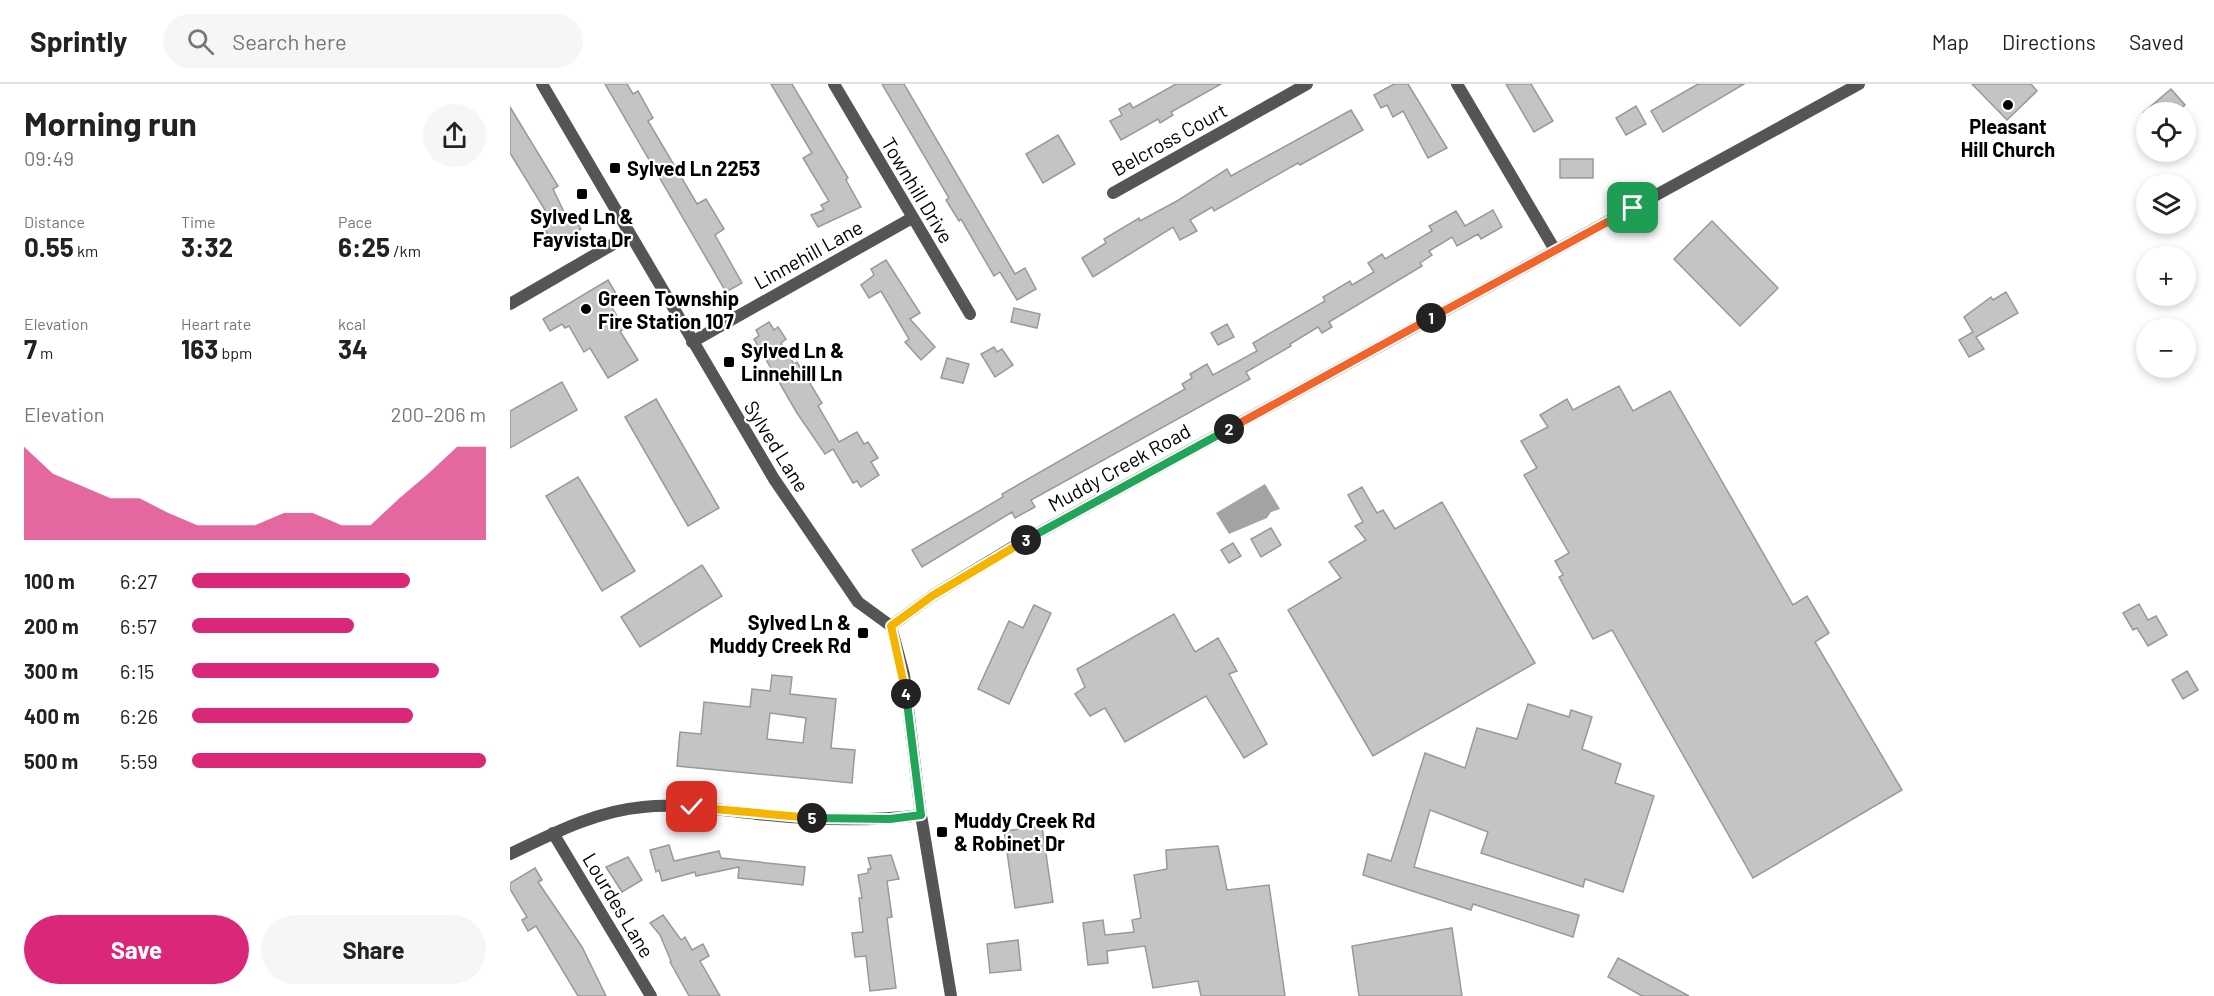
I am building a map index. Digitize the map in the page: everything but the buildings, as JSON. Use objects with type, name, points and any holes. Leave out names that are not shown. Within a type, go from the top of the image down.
[{"type":"street","name":"Sylved Lane","points":[[542,84],[728,405],[823,553],[858,602],[891,626]]},
{"type":"street","name":"Townhill Drive","points":[[834,84],[970,314]]},
{"type":"street","name":"Belcross Court","points":[[1113,193],[1307,84]]},
{"type":"street","points":[[1457,84],[1555,250]]},
{"type":"street","name":"Muddy Creek Road","points":[[891,626],[932,596],[1012,547],[1859,84]]},
{"type":"street","name":"Linnehill Lane","points":[[692,342],[912,218]]},
{"type":"street","points":[[510,304],[629,235]]},
{"type":"street","points":[[891,626],[904,675],[921,815],[951,996]]},
{"type":"street","points":[[510,854],[553,833],[603,815],[641,807],[692,807],[759,815],[842,820],[921,815]]},
{"type":"street","name":"Lourdes Lane","points":[[553,833],[651,996]]},
{"type":"shaded area","points":[[1265,484],[1280,509],[1271,512],[1267,518],[1229,534],[1216,513]]},
{"type":"place","name":"Pleasant Hill Church","points":[[2008,105]]},
{"type":"place","name":"Sylved Ln 2253","points":[[615,168]]},
{"type":"place","name":"Sylved Ln & Fayvista Dr","points":[[582,194]]},
{"type":"place","name":"Green Township Fire Station 107","points":[[586,309]]},
{"type":"place","name":"Sylved Ln & Linnehill Ln","points":[[729,362]]},
{"type":"place","name":"Sylved Ln & Muddy Creek Rd","points":[[863,633]]},
{"type":"place","name":"Muddy Creek Rd & Robinet Dr","points":[[942,832]]},
{"type":"route","points":[[692,807],[759,815],[842,820],[890,819],[921,815],[904,675],[891,626],[932,596],[1012,547],[1633,208]]}]
